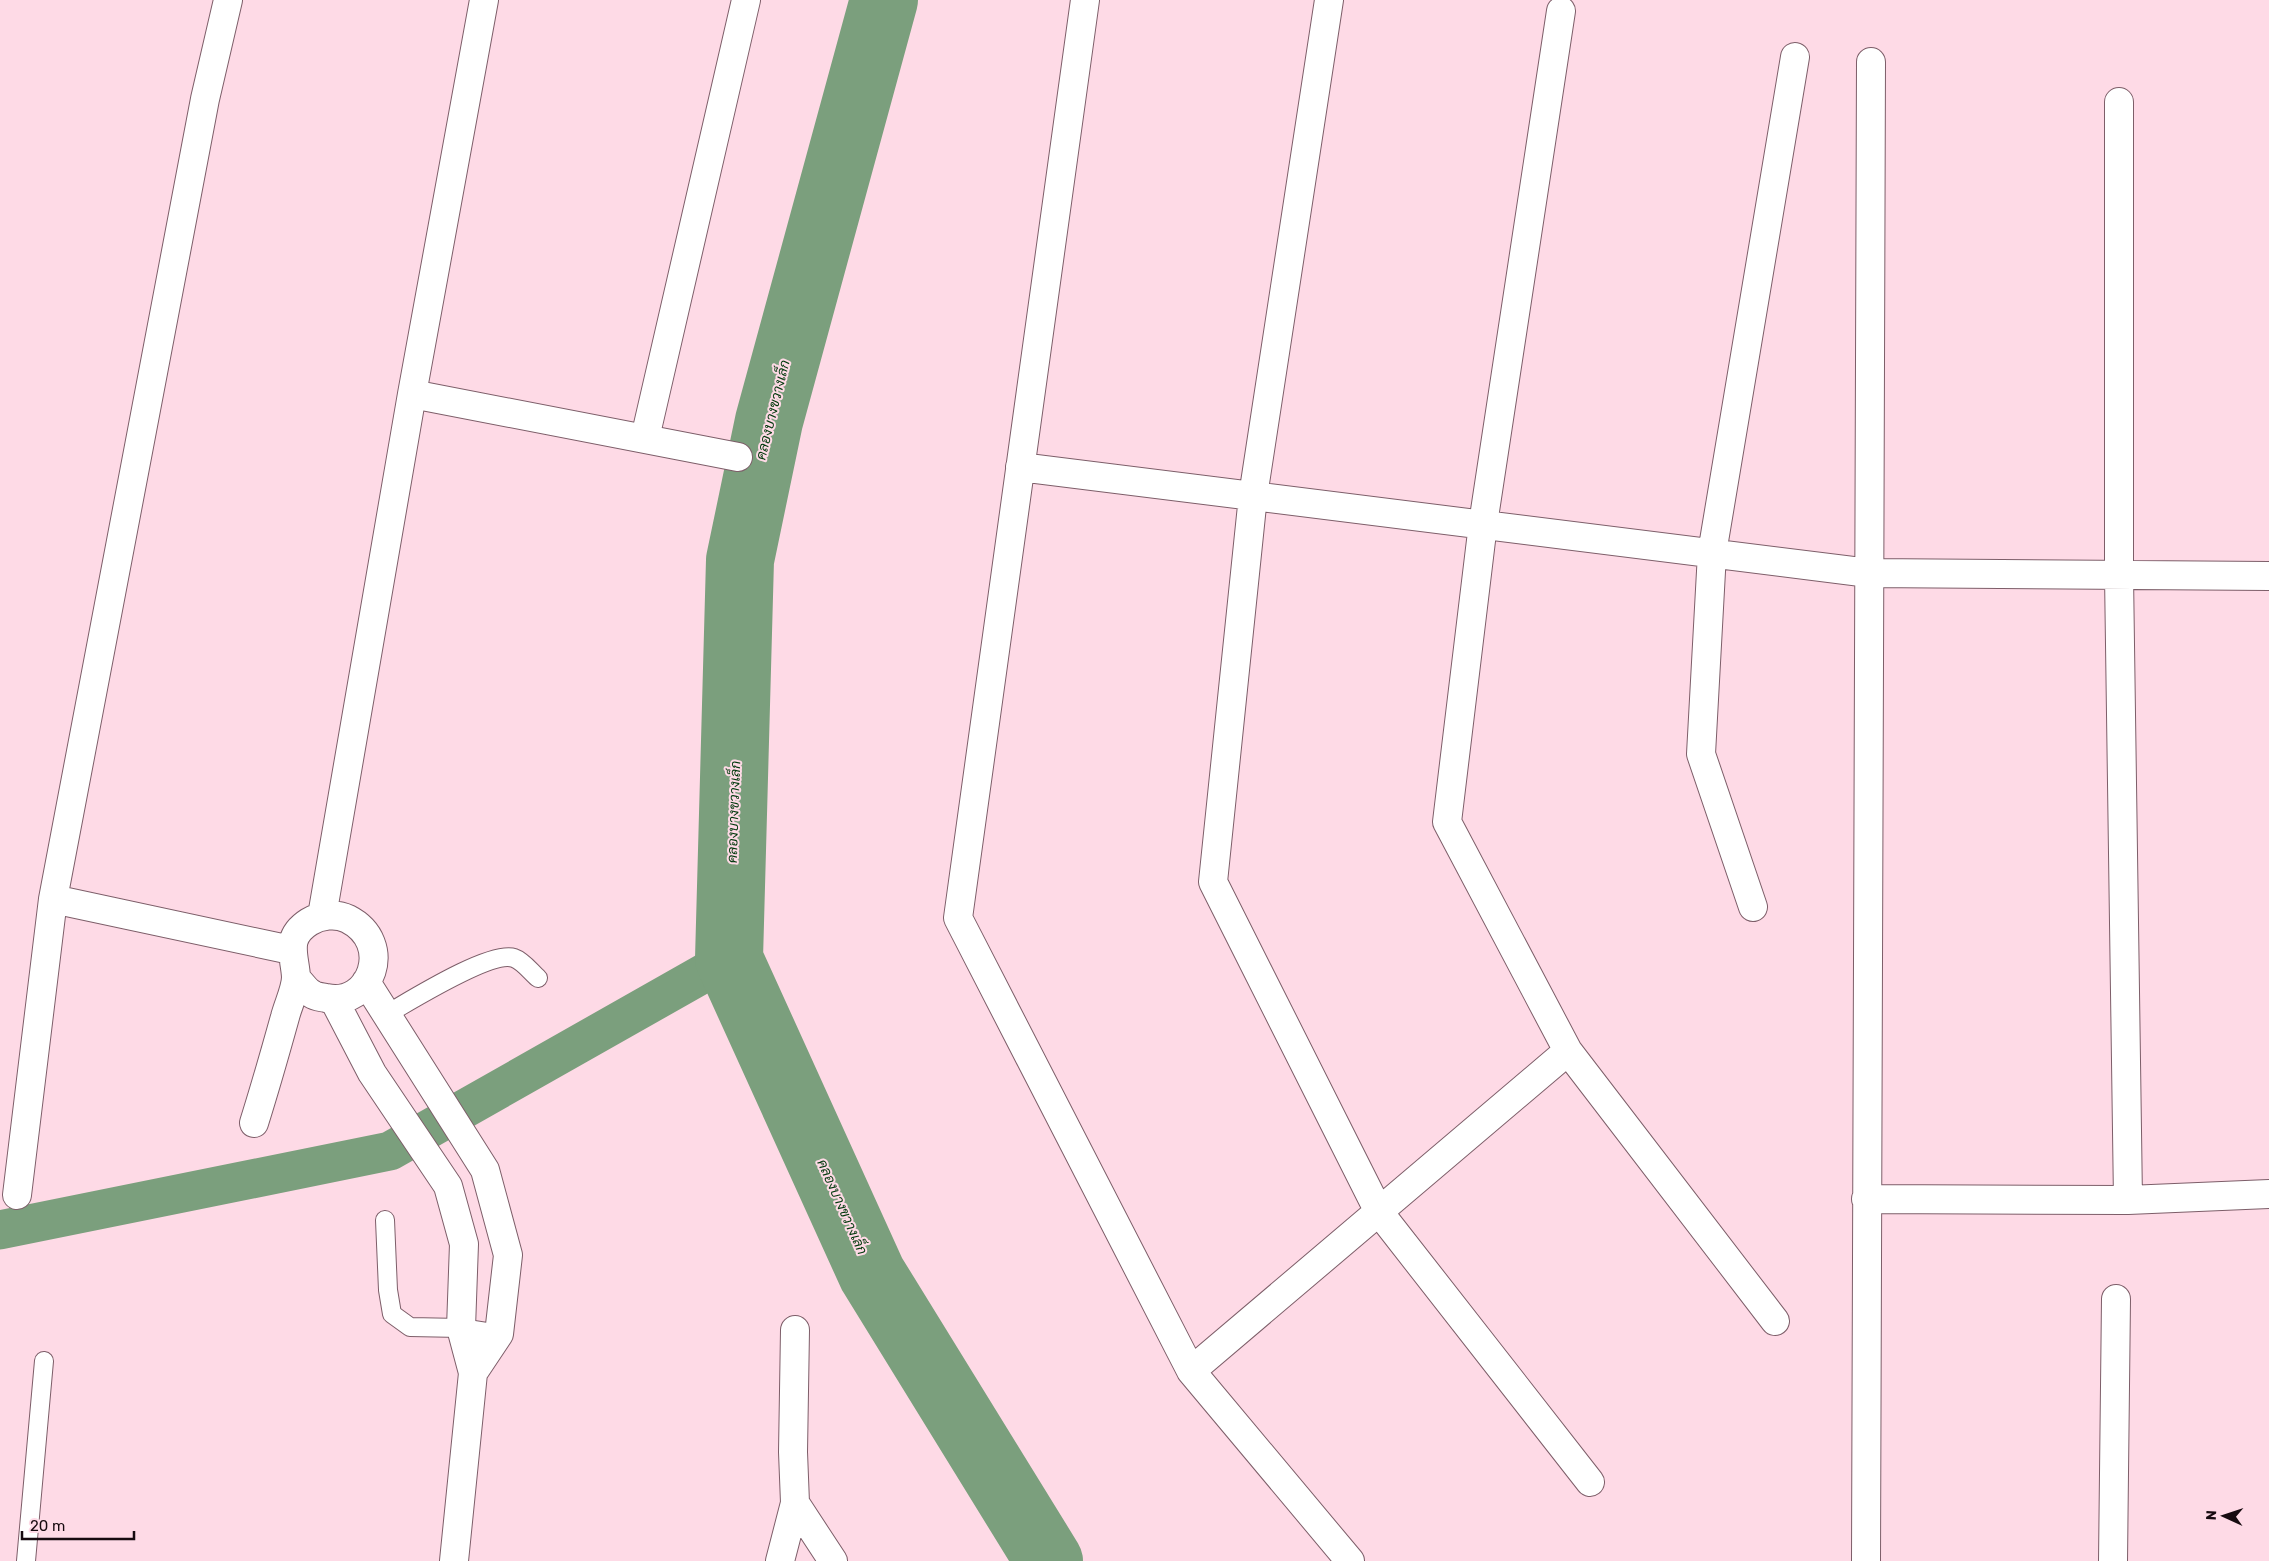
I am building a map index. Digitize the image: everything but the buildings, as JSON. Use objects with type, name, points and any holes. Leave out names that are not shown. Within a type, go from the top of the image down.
[{"type":"street","points":[[17,1196],[53,899],[206,99],[228,0]]},
{"type":"street","points":[[322,916],[412,394],[484,0]]},
{"type":"street","points":[[645,438],[746,0]]},
{"type":"street","points":[[1085,0],[958,918],[1191,1372],[1350,1561]]},
{"type":"street","points":[[1329,0],[1253,496],[1213,882],[1379,1212],[1590,1482]]},
{"type":"street","points":[[1561,11],[1483,524],[1447,822],[1568,1051],[1775,1321]]},
{"type":"street","points":[[1753,907],[1701,754],[1712,553],[1795,57]]},
{"type":"street","points":[[1866,1561],[1871,62]]},
{"type":"street","points":[[2119,102],[2119,575],[2128,1200]]},
{"type":"street","points":[[412,394],[738,457]]},
{"type":"street","points":[[1020,467],[1869,573],[2269,576]]},
{"type":"street","points":[[53,899],[291,950]]},
{"type":"street","points":[[254,1123],[296,978],[291,950],[297,935],[307,923],[322,916],[343,916],[361,925],[372,942],[374,963],[366,982],[353,995],[334,1000],[312,995],[296,978]]},
{"type":"street","points":[[366,982],[485,1170],[508,1255],[499,1334],[473,1374]]},
{"type":"street","points":[[334,1000],[372,1073],[448,1186],[464,1244],[461,1328],[473,1374],[454,1561]]},
{"type":"street","points":[[1191,1372],[1568,1051]]},
{"type":"street","points":[[1866,1199],[2128,1200],[2269,1194]]},
{"type":"street","points":[[2113,1561],[2116,1299]]},
{"type":"street","points":[[780,1561],[795,1503],[795,1330]]},
{"type":"street","points":[[795,1503],[833,1561]]},
{"type":"lane","points":[[387,1014],[453,976],[496,958],[506,956],[516,958],[538,978]]},
{"type":"lane","points":[[384,1220],[388,1290],[392,1314],[410,1327],[461,1328],[499,1334]]},
{"type":"lane","points":[[26,1561],[44,1361]]},
{"type":"waterway","name":"คลองบางขวางเล็ก","points":[[884,0],[769,421],[740,560],[729,959],[872,1274],[1049,1561]]},
{"type":"waterway","points":[[0,1230],[390,1151],[729,959]]}]
